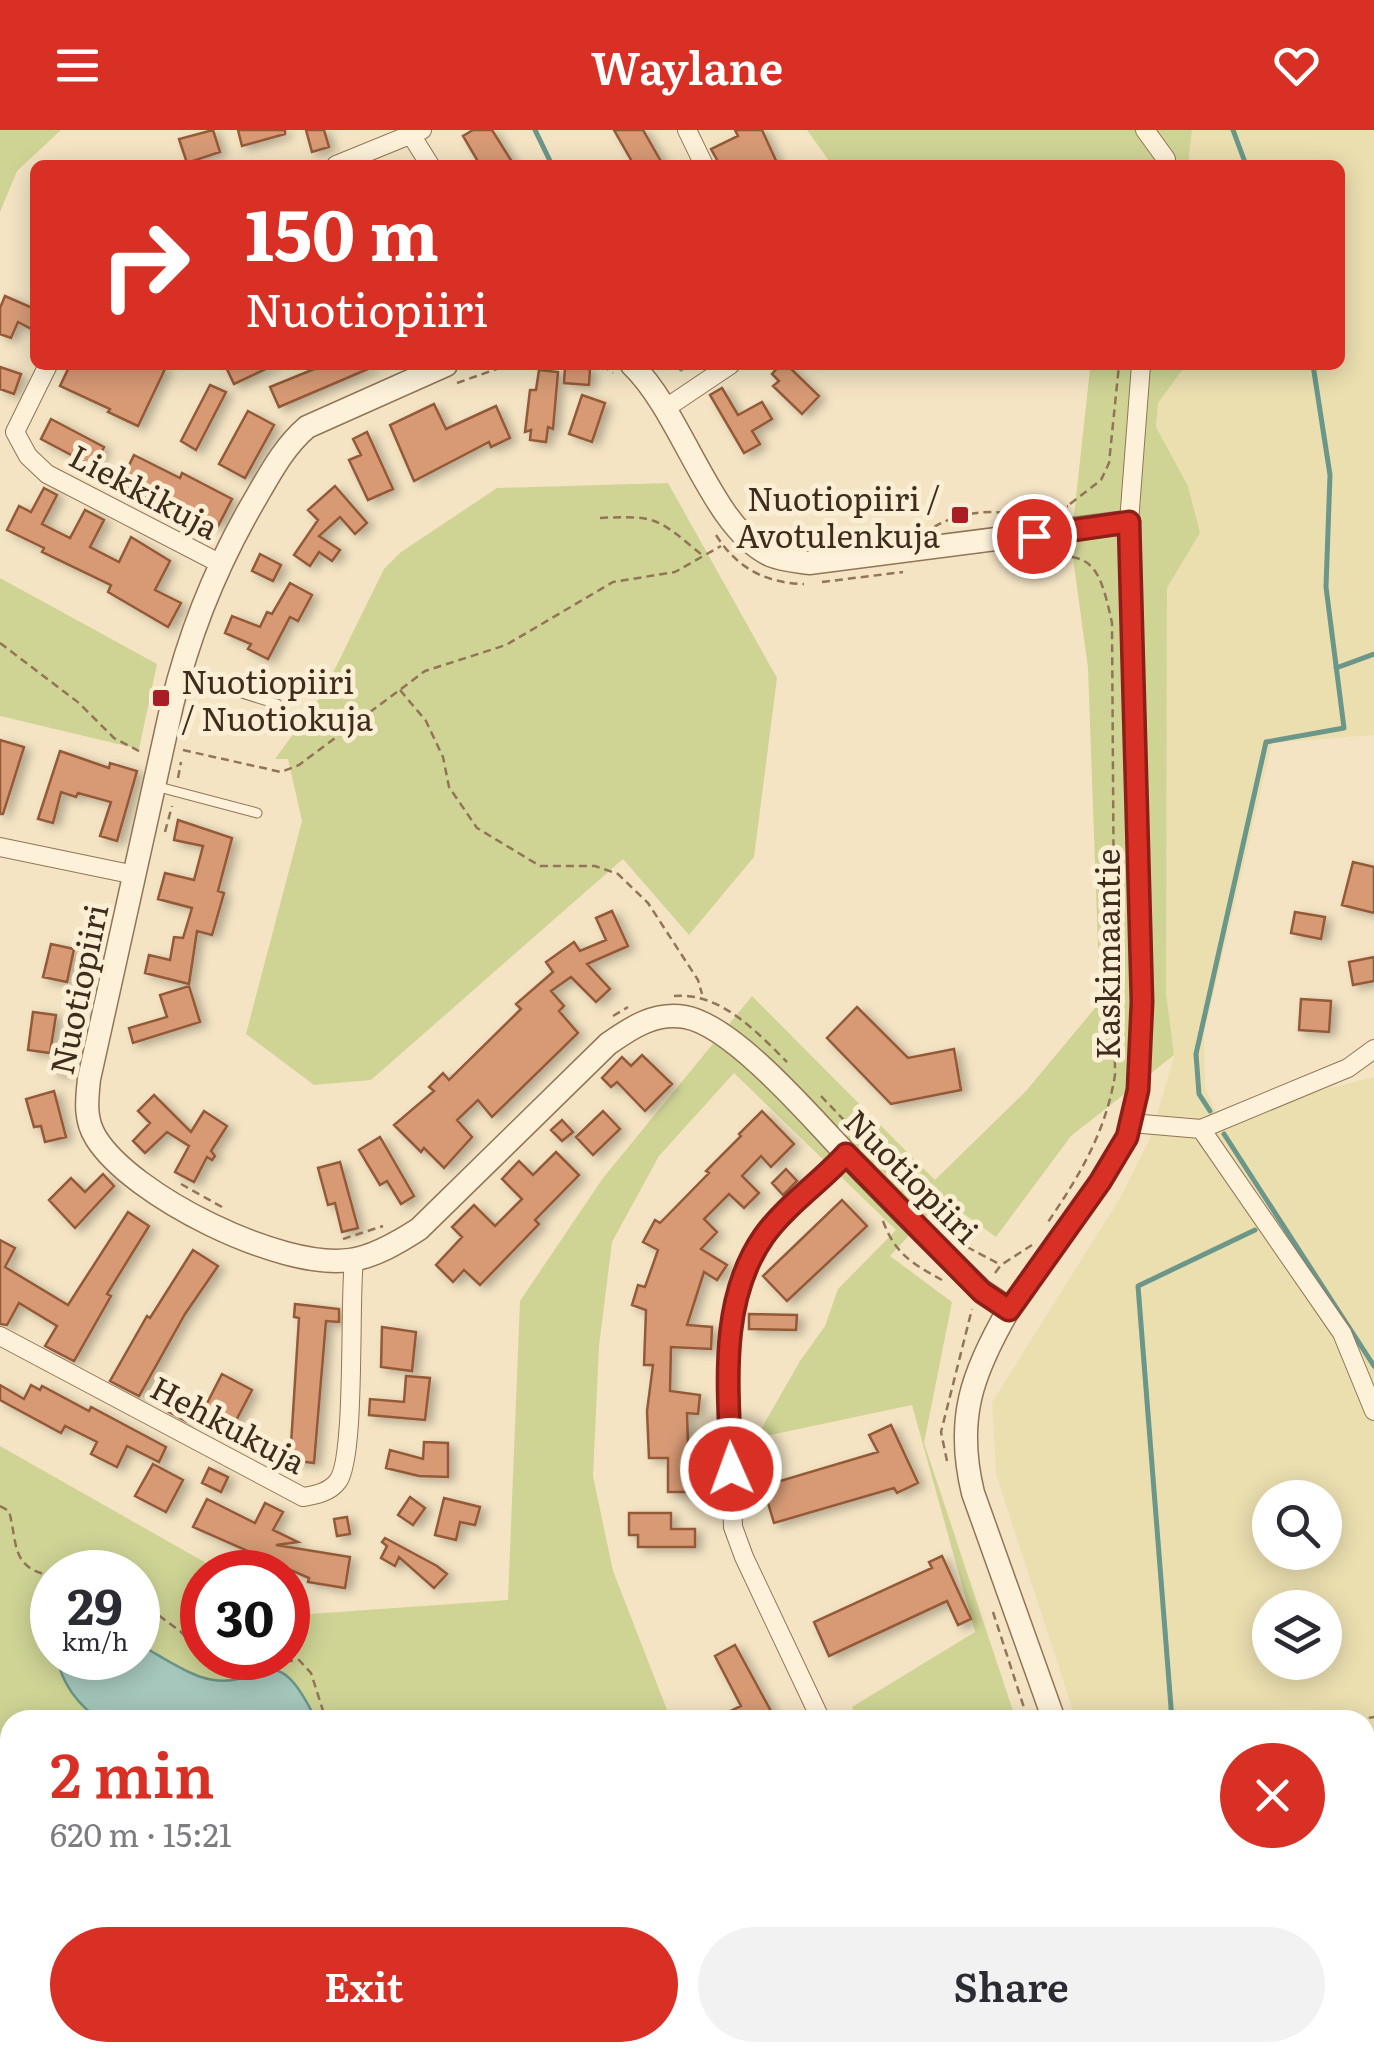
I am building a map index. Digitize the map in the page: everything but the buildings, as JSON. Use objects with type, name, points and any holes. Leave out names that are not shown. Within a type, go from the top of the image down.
[{"type":"street","points":[[688,130],[702,160]]},
{"type":"street","points":[[1145,130],[1164,160]]},
{"type":"street","points":[[348,160],[414,132],[428,160]]},
{"type":"street","name":"Liekkikuja","points":[[46,370],[15,432],[28,456],[47,474],[221,564]]},
{"type":"street","points":[[636,370],[666,408],[738,530],[771,556],[809,562],[1129,522]]},
{"type":"street","points":[[666,408],[723,370]]},
{"type":"street","name":"Kaskimaantie","points":[[1050,1710],[973,1492],[965,1458],[965,1419],[972,1384],[986,1349],[1127,1137],[1138,1090],[1142,1002],[1129,522],[1141,370]]},
{"type":"street","name":"Nuotiopiiri","points":[[450,374],[307,426],[288,443],[203,600],[179,674],[164,788],[135,875],[88,1078],[86,1111],[94,1136],[118,1166],[140,1184],[244,1241],[294,1257],[354,1260],[399,1242],[419,1229],[608,1044],[633,1026],[657,1017],[688,1017],[709,1024],[727,1037],[775,1080],[982,1292],[1009,1310]]},
{"type":"street","points":[[0,848],[135,875]]},
{"type":"street","points":[[1131,1123],[1201,1129],[1348,1068],[1374,1049]]},
{"type":"street","points":[[1201,1129],[1342,1333],[1374,1410]]},
{"type":"street","points":[[816,1710],[733,1527],[728,1359],[738,1291],[764,1235],[846,1154]]},
{"type":"street","name":"Hehkukuja","points":[[0,1336],[304,1497],[322,1494],[337,1483],[347,1452],[354,1260]]},
{"type":"lane","points":[[179,674],[277,704]]},
{"type":"lane","points":[[164,788],[257,813]]},
{"type":"path","points":[[450,374],[476,370]]},
{"type":"path","points":[[1054,512],[1068,506],[1100,480],[1109,463],[1119,370]]},
{"type":"path","points":[[1045,1228],[1083,1170],[1099,1136],[1116,1074],[1112,623],[1098,572],[1088,562],[1068,554],[1068,506]]},
{"type":"path","points":[[921,534],[953,516],[1000,511],[1018,515]]},
{"type":"path","points":[[600,518],[645,515],[669,528],[703,556]]},
{"type":"path","points":[[184,744],[183,750],[281,772],[317,753],[425,671],[506,645],[613,582],[675,572],[722,545]]},
{"type":"path","points":[[0,644],[79,703],[114,738],[145,754]]},
{"type":"path","points":[[400,690],[426,720],[443,757],[449,787],[476,828],[540,866],[596,866],[618,874],[648,903],[698,980],[702,996]]},
{"type":"path","points":[[162,844],[164,788],[180,766]]},
{"type":"path","points":[[662,998],[702,996],[727,1009],[786,1061]]},
{"type":"path","points":[[612,1016],[633,1005]]},
{"type":"path","points":[[811,1086],[920,1200]]},
{"type":"path","points":[[171,1178],[221,1206]]},
{"type":"path","points":[[880,1210],[890,1241],[918,1269],[948,1285]]},
{"type":"path","points":[[335,1240],[356,1237],[388,1224]]},
{"type":"path","points":[[960,1242],[1001,1265]]},
{"type":"path","points":[[965,1300],[972,1309]]},
{"type":"path","points":[[0,1506],[8,1511],[18,1556],[30,1568]]},
{"type":"path","points":[[310,1672],[323,1710]]},
{"type":"shaded area","points":[[1192,130],[1374,130],[1374,735],[1272,743],[1204,1034],[1205,1087],[1220,1121],[1278,1101],[1374,1077],[1374,1710],[1073,1710],[996,1474],[992,1402],[1119,1200],[1150,1139],[1174,1056],[1166,993],[1167,588],[1200,533],[1188,486],[1156,427],[1158,403],[1182,370],[1345,370],[1345,160],[1189,160]]},
{"type":"green space","points":[[0,130],[61,130],[17,171],[0,212]]},
{"type":"green space","points":[[807,130],[1192,130],[1189,160],[828,160]]},
{"type":"green space","points":[[1090,370],[1182,370],[1158,403],[1156,427],[1188,486],[1200,533],[1167,588],[1166,993],[1174,1055],[1071,1136],[996,1237],[943,1199],[890,1256],[952,1302],[924,1443],[1013,1710],[852,1707],[975,1632],[912,1405],[756,1438],[825,1326],[838,1289],[896,1230],[734,1073],[659,1156],[612,1242],[599,1346],[593,1476],[613,1571],[667,1710],[310,1710],[272,1680],[310,1680],[310,1614],[508,1600],[520,1301],[603,1178],[752,996],[935,1180],[1026,1091],[1100,1002],[1088,668],[1071,543]]},
{"type":"green space","points":[[668,483],[777,678],[754,857],[689,935],[623,859],[371,1080],[314,1085],[246,1034],[302,821],[288,759],[275,759],[323,693],[384,569],[401,552],[497,488]]},
{"type":"green space","points":[[0,578],[157,664],[139,749],[0,716]]},
{"type":"green space","points":[[0,1446],[183,1550],[180,1550],[180,1666],[160,1656],[160,1550],[30,1550],[30,1680],[71,1680],[90,1710],[0,1710]]},
{"type":"water","points":[[160,1656],[180,1667],[180,1680],[291,1680],[311,1710],[88,1710],[65,1680],[160,1680]]},
{"type":"waterway","points":[[535,130],[550,160]]},
{"type":"waterway","points":[[1233,130],[1244,160]]},
{"type":"waterway","points":[[1210,1111],[1199,1094],[1196,1054],[1266,742],[1344,728],[1326,587],[1330,475],[1314,370]]},
{"type":"waterway","points":[[1336,668],[1374,654]]},
{"type":"waterway","points":[[1224,1134],[1374,1366]]},
{"type":"waterway","points":[[1171,1710],[1138,1286],[1255,1230]]},
{"type":"place","name":"Nuotiopiiri / Avotulenkuja","points":[[960,515]]},
{"type":"place","name":"Nuotiopiiri / Nuotiokuja","points":[[161,698]]},
{"type":"route","points":[[731,1469],[728,1359],[742,1278],[764,1235],[846,1154],[982,1292],[1009,1310],[1100,1182],[1127,1137],[1138,1090],[1142,1002],[1129,522],[1034,536]]}]
